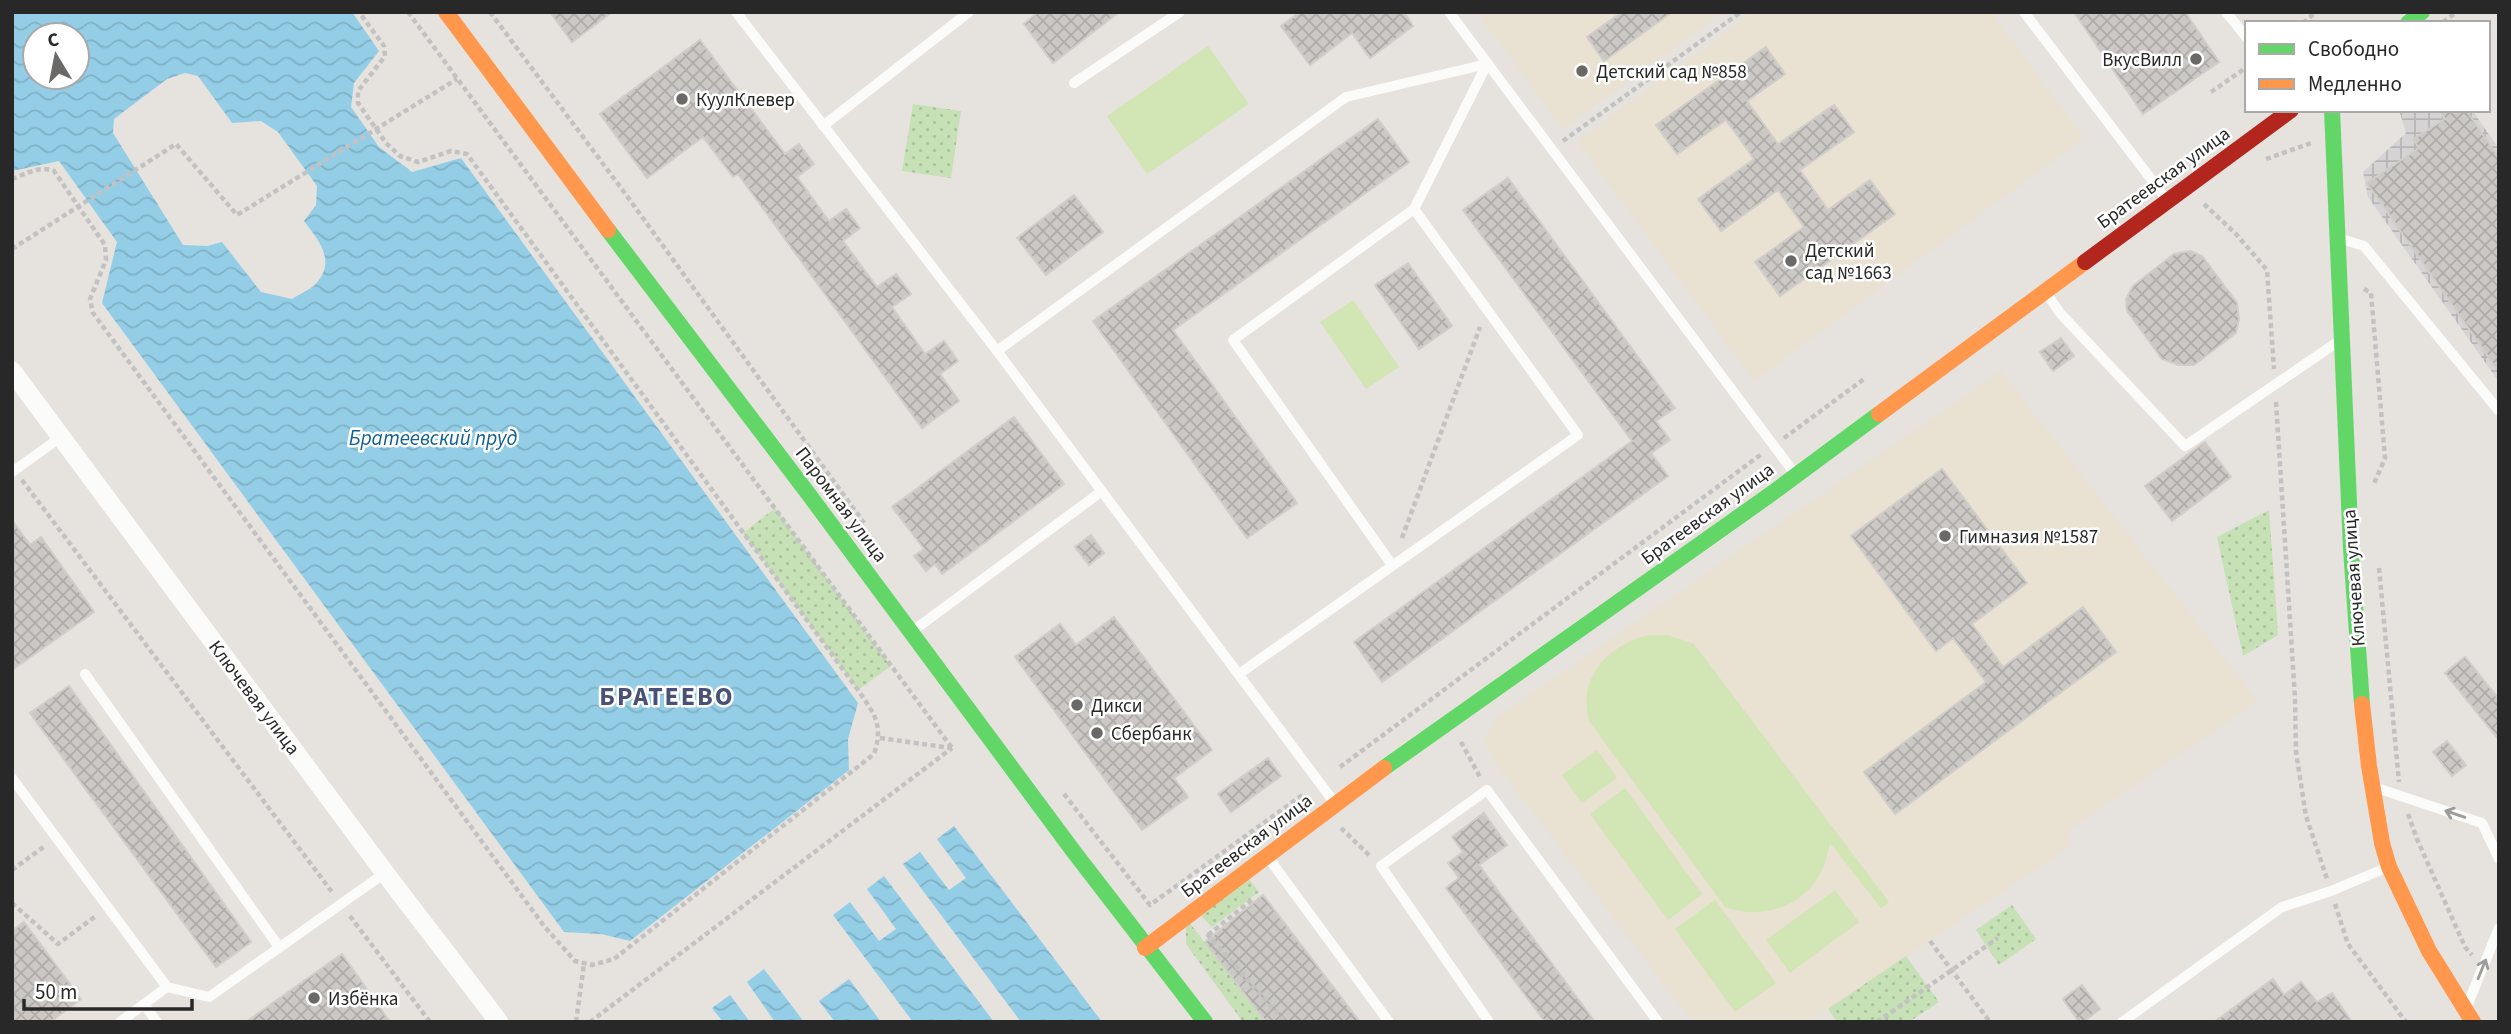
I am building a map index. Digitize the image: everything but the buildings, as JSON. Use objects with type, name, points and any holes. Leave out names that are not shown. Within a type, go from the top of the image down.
[{"type":"street","name":"Паромная улица","points":[[446,12],[505,94],[854,554],[1146,948],[1205,1022]]},
{"type":"street","name":"Братеевская улица","points":[[1146,948],[1335,803],[1795,475],[2288,112]]},
{"type":"street","name":"Ключевая улица","points":[[2332,112],[2357,638],[2372,786],[2389,867],[2429,951],[2469,1016]]},
{"type":"street","name":"Ключевая улица","points":[[12,371],[499,1022]]},
{"type":"lane","points":[[736,12],[997,351],[1335,803]]},
{"type":"lane","points":[[823,126],[969,12]]},
{"type":"lane","points":[[1074,83],[1180,12]]},
{"type":"lane","points":[[1448,12],[1795,475]]},
{"type":"lane","points":[[2024,12],[2168,200]]},
{"type":"lane","points":[[2226,12],[2245,36]]},
{"type":"lane","points":[[997,351],[1346,97],[1487,64]]},
{"type":"lane","points":[[1392,565],[1233,340],[1414,209],[1487,64]]},
{"type":"lane","points":[[1239,674],[1578,435],[1414,209]]},
{"type":"lane","points":[[2338,237],[2364,247],[2499,411]]},
{"type":"lane","points":[[2045,291],[2060,313],[2185,446],[2275,382],[2342,339]]},
{"type":"lane","points":[[13,471],[61,437]]},
{"type":"lane","points":[[911,632],[1102,491]]},
{"type":"lane","points":[[85,674],[279,947]]},
{"type":"lane","points":[[12,778],[167,987],[209,997],[385,873]]},
{"type":"lane","points":[[2372,786],[2482,824],[2499,859]]},
{"type":"lane","points":[[1489,1022],[1381,866],[1487,790],[1658,1022]]},
{"type":"lane","points":[[1267,856],[1389,1022]]},
{"type":"lane","points":[[2122,1022],[2282,907],[2331,891],[2389,867]]},
{"type":"lane","points":[[2469,1016],[2483,967],[2499,928]]},
{"type":"lane","points":[[120,1022],[167,987]]},
{"type":"lane","points":[[145,1004],[157,1022]]},
{"type":"path","points":[[12,179],[38,169],[47,168],[54,171],[105,245],[106,260],[90,299],[93,313],[544,926],[575,961],[592,965],[614,958],[874,754],[879,738],[879,725],[858,690],[467,154],[451,151],[418,162],[400,156],[386,143],[358,103],[358,91],[384,56],[384,46],[359,12]]},
{"type":"path","points":[[408,12],[951,748]]},
{"type":"path","points":[[1551,149],[1741,12]]},
{"type":"path","points":[[2211,92],[2245,68]]},
{"type":"path","points":[[12,249],[176,144],[237,215],[457,79]]},
{"type":"path","points":[[2258,162],[2333,135]]},
{"type":"path","points":[[2200,201],[2236,234],[2267,270],[2295,698],[2296,752],[2306,816],[2348,944],[2406,1022]]},
{"type":"path","points":[[2364,247],[2364,289],[2371,293],[2385,458],[2372,489]]},
{"type":"path","points":[[1392,565],[1486,309]]},
{"type":"path","points":[[13,471],[430,1022]]},
{"type":"path","points":[[2379,566],[2394,743],[2402,797],[2417,839],[2465,947],[2483,967]]},
{"type":"path","points":[[1458,735],[1487,790]]},
{"type":"path","points":[[879,738],[951,748]]},
{"type":"path","points":[[590,1022],[951,748]]},
{"type":"path","points":[[1336,823],[1381,866]]},
{"type":"path","points":[[12,870],[56,838]]},
{"type":"path","points":[[1208,935],[1262,892]]},
{"type":"path","points":[[12,903],[58,944],[108,908]]},
{"type":"path","points":[[1201,927],[1285,1022]]},
{"type":"path","points":[[1877,1022],[1998,938]]},
{"type":"path","points":[[1930,941],[1990,1022]]},
{"type":"path","points":[[576,1022],[584,963]]},
{"type":"shaded area","name":"Детский сад №858","points":[[1477,12],[1723,12],[1563,129]]},
{"type":"shaded area","name":"Детский сад №1663","points":[[1753,12],[1991,12],[2084,138],[1754,381],[1577,141]]},
{"type":"shaded area","points":[[2400,112],[2473,112],[2499,149],[2499,382],[2368,197],[2363,172],[2406,133]]},
{"type":"shaded area","name":"Гимназия №1587","points":[[2001,371],[2258,701],[2069,830],[2071,846],[1809,1022],[1692,1022],[1497,765],[1484,740],[1497,717]]},
{"type":"green space","points":[[1208,46],[1249,104],[1147,174],[1107,116]]},
{"type":"green space","points":[[913,104],[961,111],[951,178],[902,171]]},
{"type":"green space","points":[[1353,300],[1399,367],[1366,389],[1320,322]]},
{"type":"green space","points":[[775,508],[891,666],[858,690],[743,533]]},
{"type":"green space","points":[[2269,510],[2278,635],[2243,656],[2217,537]]},
{"type":"green space","points":[[1649,635],[1668,635],[1694,644],[1889,902],[1881,908],[1830,843],[1820,874],[1812,886],[1791,903],[1766,911],[1752,912],[1725,907],[1589,721],[1588,690],[1600,665],[1621,646]]},
{"type":"green space","points":[[1597,750],[1617,778],[1582,803],[1562,775]]},
{"type":"green space","points":[[1625,788],[1702,894],[1668,920],[1590,814]]},
{"type":"green space","points":[[1248,878],[1259,892],[1212,927],[1201,916]]},
{"type":"green space","points":[[1835,890],[1859,922],[1790,973],[1766,940]]},
{"type":"green space","points":[[1715,900],[1776,983],[1735,1012],[1675,929]]},
{"type":"green space","points":[[2012,905],[2036,939],[1999,965],[1976,930]]},
{"type":"green space","points":[[1189,922],[1266,1022],[1243,1022],[1186,944],[1186,928]]},
{"type":"green space","points":[[1906,956],[1939,1002],[1909,1022],[1837,1022],[1828,1009]]},
{"type":"water","name":"Братеевский пруд","points":[[12,12],[352,12],[379,51],[354,83],[351,107],[379,147],[412,172],[461,158],[858,703],[848,739],[849,770],[630,941],[601,934],[564,932],[102,303],[117,242],[59,161],[12,171]],"holes":[[[185,73],[198,76],[232,123],[261,121],[278,132],[317,186],[316,205],[304,221],[322,249],[325,264],[314,286],[292,299],[261,292],[222,242],[207,246],[183,245],[113,133],[114,119],[167,79]]]},
{"type":"water","points":[[954,826],[1102,1022],[1021,1022],[903,864],[920,852],[949,890],[966,878],[937,839]]},
{"type":"water","points":[[884,876],[994,1022],[913,1022],[833,915],[850,902],[879,941],[896,929],[867,889]]},
{"type":"water","points":[[764,969],[804,1022],[775,1022],[747,982]]},
{"type":"water","points":[[849,979],[881,1022],[835,1022],[819,1001]]},
{"type":"water","points":[[730,995],[750,1022],[723,1022],[712,1008]]},
{"type":"traffic: fast","points":[[2411,21],[2422,12]]},
{"type":"traffic: fast","points":[[2332,112],[2351,549],[2362,704]]},
{"type":"traffic: fast","points":[[608,230],[810,496],[1074,852],[1205,1022]]},
{"type":"traffic: fast","points":[[1384,768],[1771,494],[1879,414]]},
{"type":"traffic: slow","points":[[446,12],[608,230]]},
{"type":"traffic: slow","points":[[1879,414],[2085,262]]},
{"type":"traffic: slow","points":[[2362,704],[2369,766],[2382,843],[2389,867],[2429,951],[2473,1022]]},
{"type":"traffic: slow","points":[[1145,948],[1384,768]]},
{"type":"traffic: jam","points":[[2085,262],[2288,112]]},
{"type":"place","name":"ВкусВилл","points":[[2196,59]]},
{"type":"place","name":"Детский сад №858","points":[[1582,71]]},
{"type":"place","name":"КуулКлевер","points":[[682,99]]},
{"type":"place","name":"Детский сад №1663","points":[[1791,261]]},
{"type":"place","name":"Гимназия №1587","points":[[1945,536]]},
{"type":"place","name":"Дикси","points":[[1077,705]]},
{"type":"place","name":"Сбербанк","points":[[1097,733]]},
{"type":"place","name":"Избёнка","points":[[314,998]]},
{"type":"district","name":"БРАТЕЕВО","points":[[667,696]]}]
